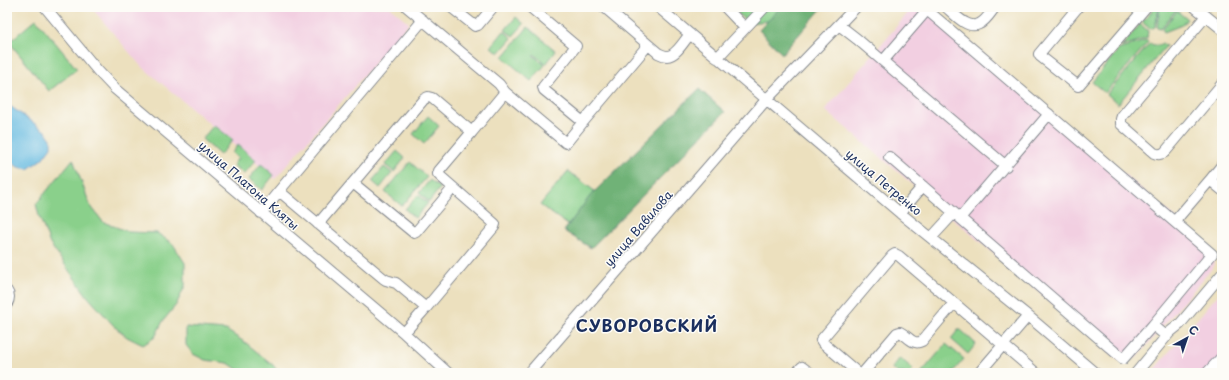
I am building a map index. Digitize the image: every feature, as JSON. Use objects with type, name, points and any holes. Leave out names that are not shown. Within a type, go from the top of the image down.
[{"type":"street","name":"улица Платона Кляты","points":[[45,7],[115,89],[404,333],[448,373]]},
{"type":"street","points":[[408,7],[566,143],[648,45]]},
{"type":"street","points":[[451,7],[475,26],[478,25],[493,7]]},
{"type":"street","points":[[530,7],[576,46],[543,87],[544,90],[583,122]]},
{"type":"street","points":[[604,7],[648,45],[667,56],[675,52],[690,34]]},
{"type":"street","name":"улица Петренко","points":[[658,7],[900,213],[1028,316],[1095,373]]},
{"type":"street","points":[[725,7],[745,28]]},
{"type":"street","points":[[717,58],[765,7]]},
{"type":"street","name":"улица Вавилова","points":[[529,373],[766,100],[856,7]]},
{"type":"street","points":[[946,7],[964,22],[974,26],[984,21],[995,7]]},
{"type":"street","points":[[1078,7],[1039,54],[1078,86],[1146,7]]},
{"type":"street","points":[[1195,7],[1222,29]]},
{"type":"street","points":[[883,61],[927,9],[1212,254],[1123,359],[889,157]]},
{"type":"street","points":[[1206,16],[1122,116],[1120,119],[1121,124],[1154,153],[1158,155],[1162,154],[1222,84]]},
{"type":"street","points":[[261,213],[423,20]]},
{"type":"street","points":[[839,25],[1006,166]]},
{"type":"street","points":[[404,333],[494,227],[495,224],[438,174],[505,92]]},
{"type":"street","points":[[318,224],[424,99],[428,97],[432,98],[472,132]]},
{"type":"street","points":[[931,238],[958,215],[1006,166],[1049,114]]},
{"type":"street","points":[[1175,221],[1222,165]]},
{"type":"street","points":[[1210,180],[1222,190]]},
{"type":"street","points":[[353,183],[414,233],[454,188]]},
{"type":"street","points":[[900,213],[923,186]]},
{"type":"street","points":[[279,191],[383,278],[396,283],[426,308]]},
{"type":"street","points":[[858,373],[821,340],[895,254],[1036,373]]},
{"type":"street","points":[[1136,373],[1166,336],[1180,324],[1222,274]]},
{"type":"street","points":[[7,291],[9,299],[7,304]]},
{"type":"street","points":[[863,373],[897,333],[900,332],[915,343],[919,343],[954,303]]},
{"type":"street","points":[[979,373],[1028,316]]},
{"type":"street","points":[[1153,325],[1166,336]]},
{"type":"street","points":[[1207,373],[1222,357]]},
{"type":"street","points":[[796,373],[802,367],[810,373]]},
{"type":"shaded area","points":[[91,7],[390,7],[409,23],[275,179],[140,65]]},
{"type":"shaded area","points":[[913,7],[928,7],[1211,248],[1214,266],[1136,358],[1118,359],[825,110]]},
{"type":"shaded area","points":[[1222,290],[1222,373],[1151,373]]},
{"type":"green space","points":[[731,7],[781,7],[768,21],[748,23]]},
{"type":"green space","points":[[781,7],[823,7],[782,54],[759,30]]},
{"type":"green space","points":[[1156,7],[1159,7],[1155,27],[1150,29],[1142,22]]},
{"type":"green space","points":[[1160,7],[1172,7],[1176,10],[1161,28],[1157,27]]},
{"type":"green space","points":[[1177,11],[1187,19],[1182,25],[1164,32],[1162,29]]},
{"type":"green space","points":[[516,17],[524,24],[513,36],[505,30]]},
{"type":"green space","points":[[36,19],[77,69],[49,91],[9,42]]},
{"type":"green space","points":[[1140,24],[1148,31],[1147,38],[1121,47]]},
{"type":"green space","points":[[528,27],[556,51],[546,64],[534,54],[533,55],[545,65],[531,81],[503,57]]},
{"type":"green space","points":[[504,31],[512,38],[499,53],[491,47]]},
{"type":"green space","points":[[1147,40],[1148,42],[1105,93],[1092,82],[1118,50]]},
{"type":"green space","points":[[1150,43],[1153,45],[1159,45],[1162,43],[1166,46],[1118,104],[1107,94]]},
{"type":"green space","points":[[699,89],[725,112],[591,248],[564,231],[590,196]]},
{"type":"green space","points":[[428,116],[439,126],[424,144],[413,134]]},
{"type":"green space","points":[[214,125],[233,140],[220,155],[202,139]]},
{"type":"green space","points":[[238,145],[256,160],[244,174],[233,165],[238,158],[232,153]]},
{"type":"green space","points":[[397,151],[405,158],[394,172],[385,165]]},
{"type":"green space","points":[[73,159],[90,205],[103,222],[129,232],[157,233],[173,244],[185,263],[185,286],[176,305],[163,321],[155,337],[143,345],[127,337],[115,327],[88,297],[50,244],[39,216],[36,204]]},
{"type":"green space","points":[[410,162],[427,177],[402,206],[385,192]]},
{"type":"green space","points":[[261,164],[274,175],[262,190],[249,179]]},
{"type":"green space","points":[[384,167],[392,173],[380,188],[372,181]]},
{"type":"green space","points":[[568,171],[596,192],[568,225],[540,205]]},
{"type":"green space","points":[[430,180],[440,188],[429,202],[419,193]]},
{"type":"green space","points":[[418,195],[428,203],[415,218],[405,209]]},
{"type":"green space","points":[[186,327],[226,330],[246,343],[273,365],[279,373],[243,373],[228,363],[205,360],[193,354],[186,345]]},
{"type":"green space","points":[[958,330],[961,330],[976,344],[968,354],[951,339]]},
{"type":"green space","points":[[946,344],[964,359],[952,373],[921,373]]},
{"type":"green space","points":[[900,358],[913,369],[910,373],[898,373],[892,368]]},
{"type":"water","points":[[7,104],[45,131],[51,139],[51,147],[42,159],[28,169],[18,167],[7,159]]},
{"type":"district","name":"СУВОРОВСКИЙ","points":[[647,325]]}]
